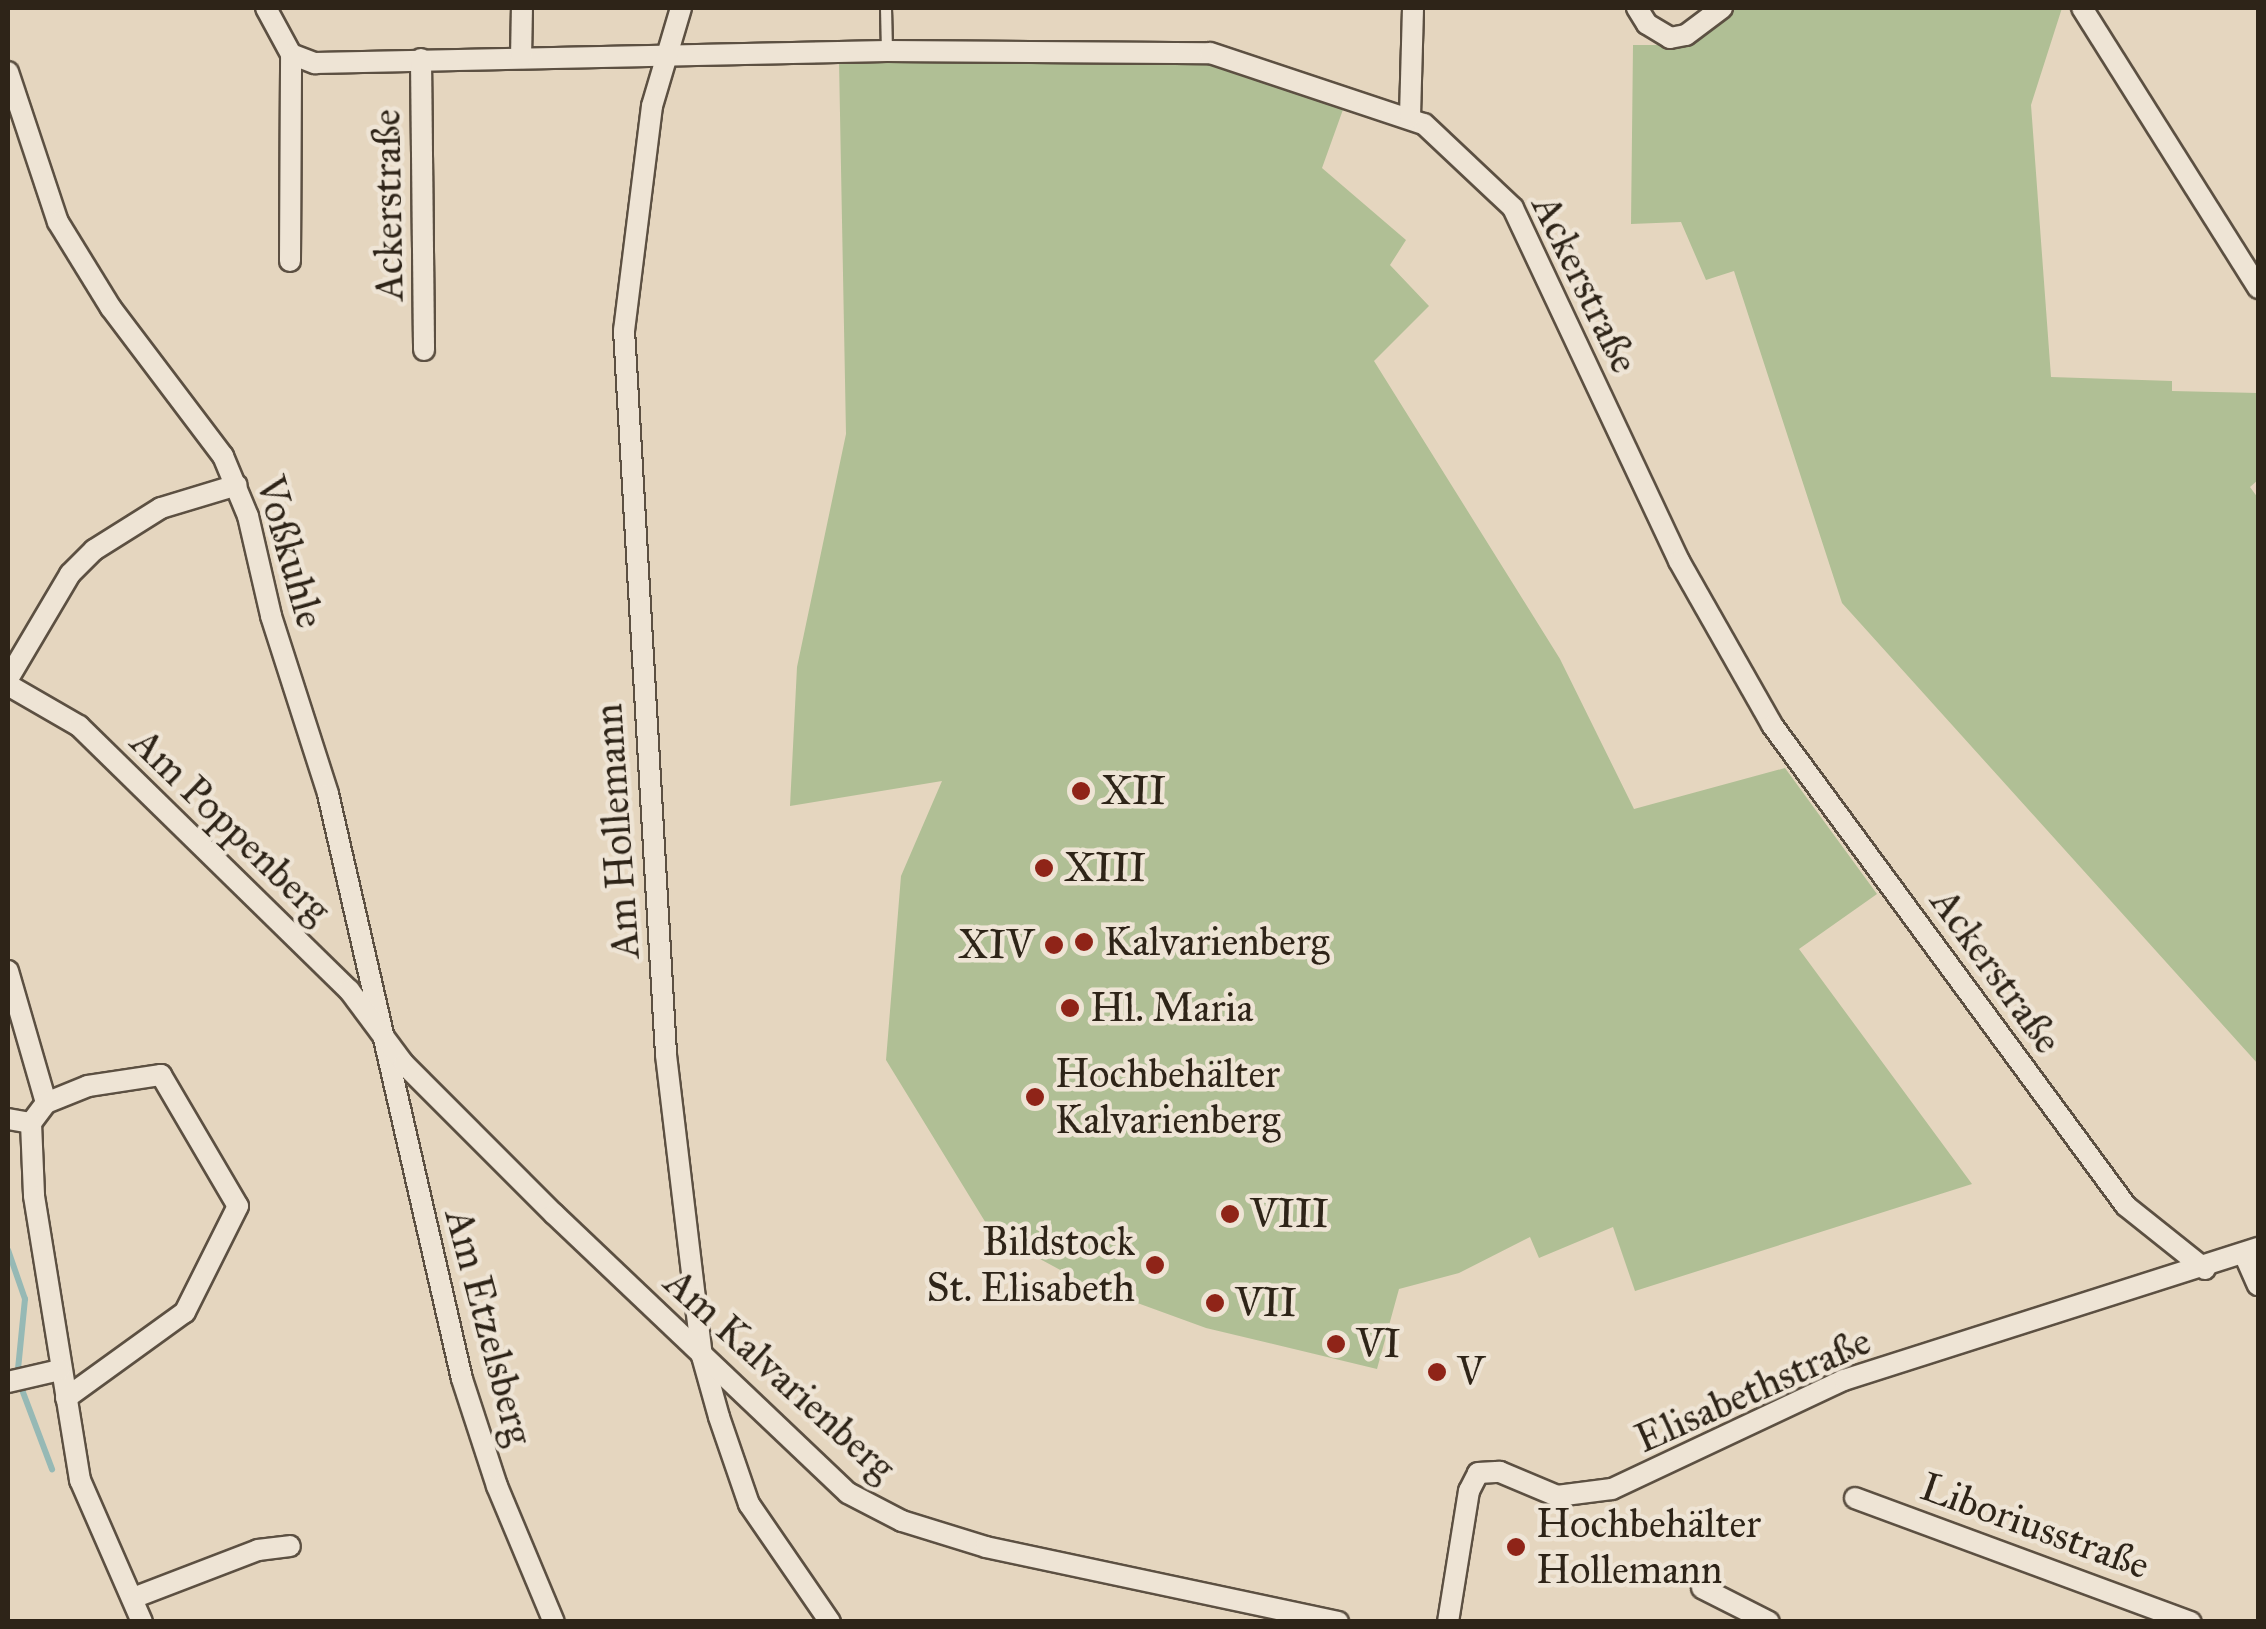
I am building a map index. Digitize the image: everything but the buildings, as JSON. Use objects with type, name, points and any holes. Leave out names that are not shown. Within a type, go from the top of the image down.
[{"type":"street","points":[[266,8],[291,54],[290,261]]},
{"type":"street","points":[[521,58],[522,8]]},
{"type":"street","name":"Am Hollemann","points":[[681,8],[663,56],[630,250],[625,367],[666,1055],[702,1356],[749,1504],[830,1622]]},
{"type":"street","points":[[1410,116],[1413,8]]},
{"type":"street","points":[[1636,8],[1647,24],[1670,38],[1686,35],[1722,8]]},
{"type":"street","points":[[2082,8],[2258,288]]},
{"type":"street","name":"Ackerstraße","points":[[291,54],[315,63],[887,51],[1210,53],[1410,116],[1462,156],[1513,208],[1679,561],[1772,725],[2126,1206],[2205,1269]]},
{"type":"street","name":"Ackerstraße","points":[[420,59],[424,350]]},
{"type":"street","name":"Voßkuhle","points":[[8,72],[36,168],[78,260],[237,485],[328,794],[384,1041]]},
{"type":"street","points":[[9,690],[70,574],[94,550],[161,508],[237,485]]},
{"type":"street","name":"Am Poppenberg","points":[[9,690],[79,726],[349,990],[384,1041]]},
{"type":"street","points":[[8,971],[46,1103]]},
{"type":"street","name":"Am Kalvarienberg","points":[[384,1041],[837,1484],[902,1521],[986,1547],[1338,1622]]},
{"type":"street","name":"Am Etzelsberg","points":[[384,1041],[462,1379],[497,1486],[554,1622]]},
{"type":"street","points":[[66,1398],[185,1312],[238,1206],[161,1075],[88,1086],[46,1103],[31,1123],[34,1196],[60,1370],[90,1511],[142,1622]]},
{"type":"street","points":[[8,1119],[31,1123]]},
{"type":"street","points":[[2251,1251],[2258,1285]]},
{"type":"street","name":"Elisabethstraße","points":[[1448,1622],[1469,1491],[1478,1472],[1500,1472],[1558,1496],[1595,1494],[1844,1380],[2205,1269],[2251,1251]]},
{"type":"street","points":[[8,1382],[60,1370]]},
{"type":"street","name":"Liboriusstraße","points":[[1854,1498],[2191,1622]]},
{"type":"street","points":[[133,1598],[258,1550],[290,1546]]},
{"type":"street","points":[[1702,1588],[1769,1622]]},
{"type":"lane","points":[[886,8],[887,51]]},
{"type":"green space","points":[[1736,8],[2062,8],[2031,105],[2051,377],[2172,381],[2172,391],[2258,393],[2258,480],[2250,487],[2258,498],[2258,1064],[1842,603],[1734,271],[1706,280],[1681,222],[1631,224],[1633,45],[1689,45]]},
{"type":"green space","points":[[839,61],[1217,63],[1345,104],[1322,168],[1406,240],[1390,265],[1429,306],[1374,361],[1560,659],[1634,809],[1785,768],[1877,894],[1799,949],[1972,1184],[1635,1291],[1613,1227],[1539,1258],[1530,1237],[1459,1273],[1399,1289],[1377,1369],[1206,1328],[1088,1285],[992,1233],[886,1060],[901,876],[942,781],[790,806],[797,667],[846,434]]},
{"type":"waterway","points":[[8,1250],[25,1299],[18,1369]]},
{"type":"waterway","points":[[21,1387],[52,1469]]},
{"type":"place","name":"XII","points":[[1081,791]]},
{"type":"place","name":"XIII","points":[[1044,868]]},
{"type":"place","name":"Kalvarienberg","points":[[1084,942]]},
{"type":"place","name":"XIV","points":[[1054,945]]},
{"type":"place","name":"Hl. Maria","points":[[1070,1008]]},
{"type":"place","name":"Hochbehälter Kalvarienberg","points":[[1035,1097]]},
{"type":"place","name":"VIII","points":[[1230,1214]]},
{"type":"place","name":"Bildstock St. Elisabeth","points":[[1155,1265]]},
{"type":"place","name":"VII","points":[[1215,1303]]},
{"type":"place","name":"VI","points":[[1336,1344]]},
{"type":"place","name":"V","points":[[1437,1372]]},
{"type":"place","name":"Hochbehälter Hollemann","points":[[1516,1547]]}]
